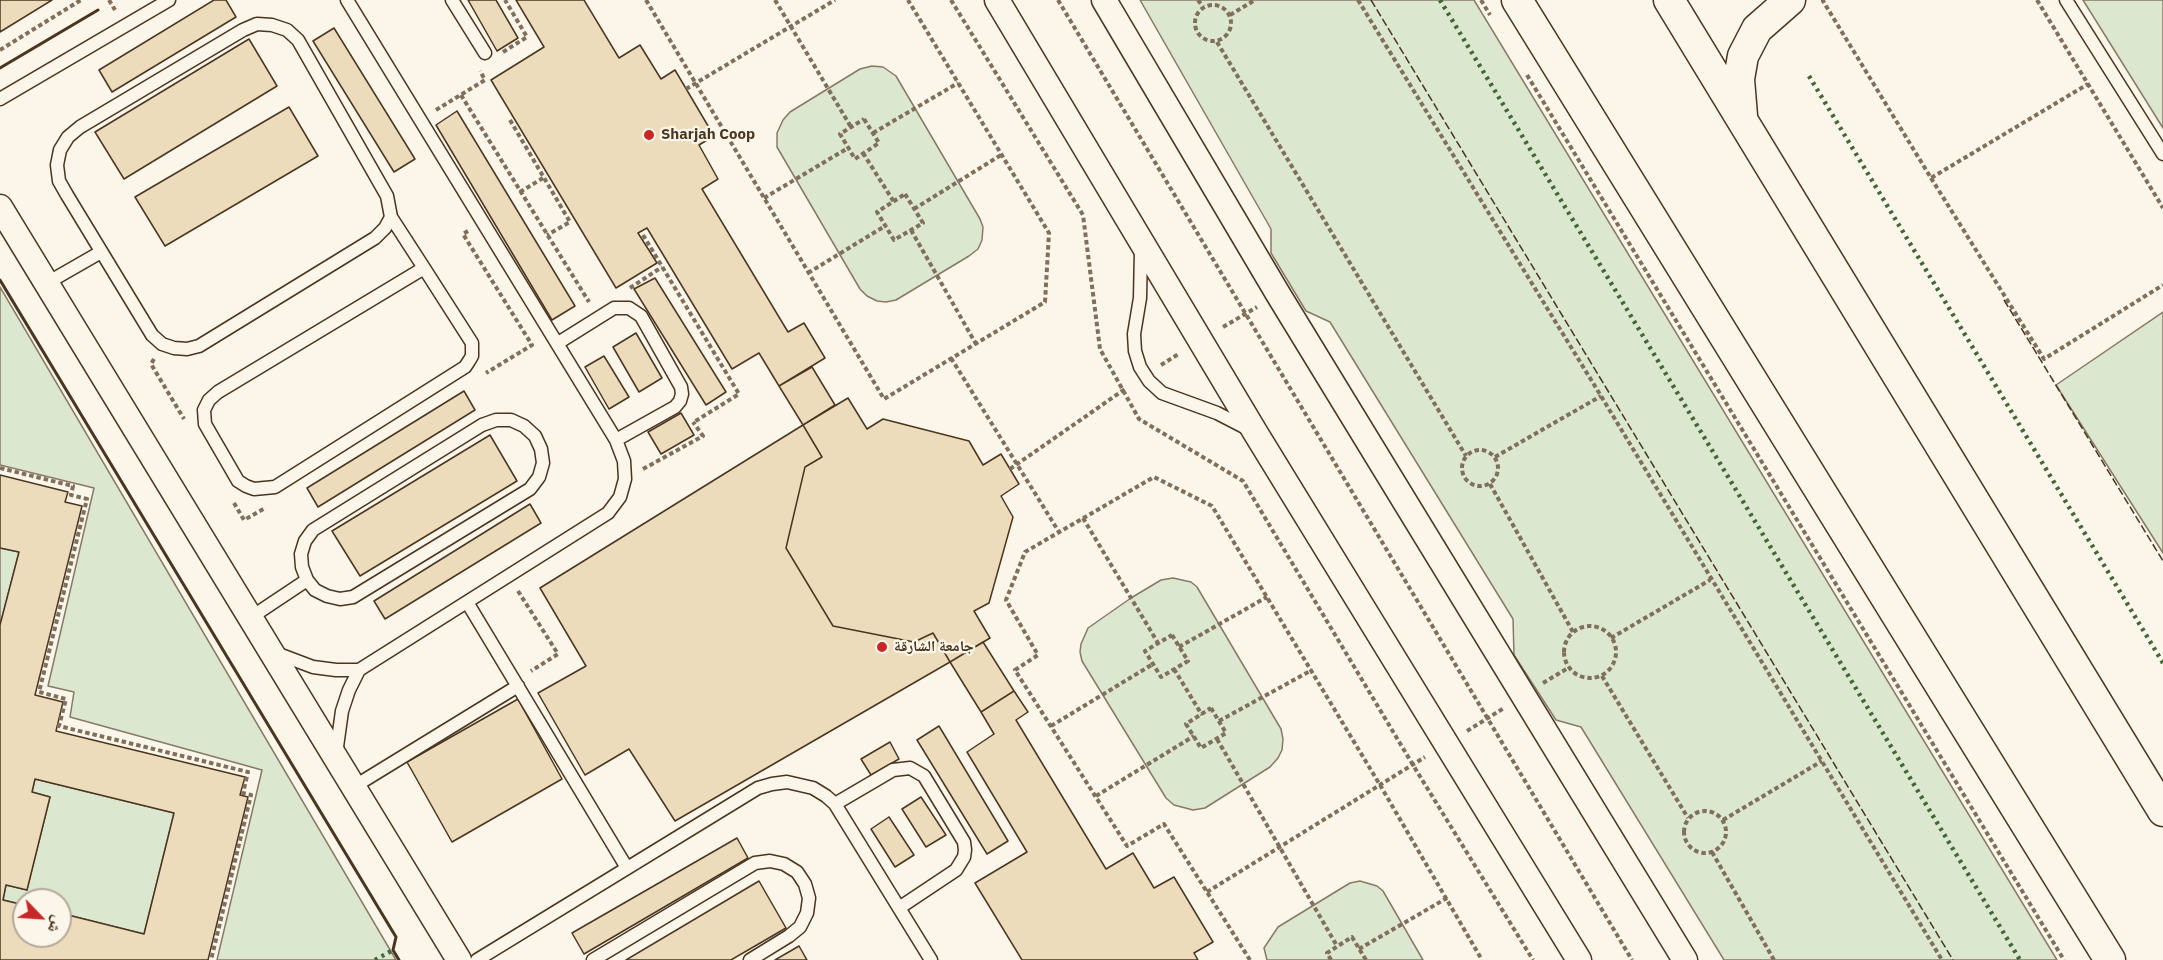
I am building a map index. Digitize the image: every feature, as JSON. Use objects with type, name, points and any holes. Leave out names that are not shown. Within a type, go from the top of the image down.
[{"type":"street","points":[[997,0],[1255,432],[1579,960]]},
{"type":"street","points":[[1104,0],[1278,294],[1685,960]]},
{"type":"street","points":[[1516,0],[2110,960]]},
{"type":"street","points":[[1669,0],[2163,810]]},
{"type":"street","points":[[1742,122],[1739,80],[1743,56],[1757,29],[1790,0]]},
{"type":"street","points":[[3,218],[47,283],[459,960]]},
{"type":"lane","points":[[0,99],[169,0]]},
{"type":"lane","points":[[336,755],[342,711],[359,670],[608,513],[620,497],[625,479],[624,461],[616,440],[347,0]]},
{"type":"lane","points":[[452,0],[484,53]]},
{"type":"lane","points":[[2066,0],[2163,154]]},
{"type":"lane","points":[[391,217],[385,228],[375,238],[199,345],[187,349],[166,345],[152,335],[59,181],[57,165],[60,150],[68,137],[80,127],[243,30],[257,24],[272,25],[287,30],[298,40],[387,196],[391,217],[424,268],[453,313],[472,343],[472,356],[465,367],[274,487],[254,489],[238,481],[205,424],[204,410],[209,400],[218,392],[424,268]]},
{"type":"lane","points":[[1141,243],[1140,298],[1134,334],[1135,351],[1140,367],[1149,381],[1162,393],[1217,413],[1255,432]]},
{"type":"lane","points":[[47,283],[101,252]]},
{"type":"lane","points":[[558,343],[614,308],[629,308],[641,316],[681,387],[680,401],[616,440]]},
{"type":"lane","points":[[496,420],[511,420],[524,426],[535,436],[541,449],[543,463],[539,477],[530,489],[518,497],[353,597],[340,599],[327,596],[315,590],[307,580],[302,567],[301,554],[305,541],[323,522],[482,425],[496,420]]},
{"type":"lane","points":[[250,618],[307,580]]},
{"type":"lane","points":[[468,602],[627,868]]},
{"type":"lane","points":[[270,650],[313,667],[359,670]]},
{"type":"lane","points":[[355,786],[517,684]]},
{"type":"lane","points":[[835,804],[893,770],[910,768],[924,776],[964,842],[964,857],[956,870],[899,908]]},
{"type":"lane","points":[[477,960],[758,788],[787,783],[802,784],[826,796],[835,804],[931,960]]},
{"type":"lane","points":[[593,960],[755,863],[770,861],[784,864],[797,872],[805,884],[809,898],[807,913],[800,927],[750,960]]},
{"type":"path","points":[[0,50],[81,0]]},
{"type":"path","points":[[646,0],[884,399],[1045,302],[1048,233],[908,0]]},
{"type":"path","points":[[775,0],[851,127]]},
{"type":"path","points":[[686,89],[836,0]]},
{"type":"path","points":[[951,0],[1083,215],[1100,350],[1139,419],[1243,481],[1533,960]]},
{"type":"path","points":[[1058,0],[1632,960]]},
{"type":"path","points":[[1198,0],[1203,7]]},
{"type":"path","points":[[1230,15],[1255,0]]},
{"type":"path","points":[[1358,0],[1942,960]]},
{"type":"path","points":[[1481,0],[1494,20]]},
{"type":"path","points":[[1825,0],[1823,1],[2044,359],[2163,285]]},
{"type":"path","points":[[2037,0],[2163,208]]},
{"type":"path","points":[[1210,4],[1218,5],[1230,15],[1232,26],[1226,36],[1217,42],[1208,42],[1201,38],[1195,30],[1194,22],[1197,13],[1210,4]]},
{"type":"path","points":[[1217,42],[1466,456]]},
{"type":"path","points":[[1524,70],[2064,960]]},
{"type":"path","points":[[873,133],[958,83]]},
{"type":"path","points":[[1931,178],[2088,84]]},
{"type":"path","points":[[460,95],[598,318]]},
{"type":"path","points":[[864,118],[879,143],[855,159],[840,134],[851,127],[864,118]]},
{"type":"path","points":[[510,120],[570,222],[547,235]]},
{"type":"path","points":[[764,198],[848,148]]},
{"type":"path","points":[[864,153],[894,202]]},
{"type":"path","points":[[914,209],[1002,155]]},
{"type":"path","points":[[520,192],[543,178]]},
{"type":"path","points":[[905,194],[923,223],[894,240],[877,212],[894,202],[905,194]]},
{"type":"path","points":[[483,220],[463,234],[532,345],[483,375]]},
{"type":"path","points":[[808,273],[885,226]]},
{"type":"path","points":[[911,230],[976,344]]},
{"type":"path","points":[[643,235],[740,394],[694,422]]},
{"type":"path","points":[[622,307],[625,291],[662,267]]},
{"type":"path","points":[[166,345],[151,364],[186,422]]},
{"type":"path","points":[[951,358],[1059,532]]},
{"type":"path","points":[[1010,469],[1124,390]]},
{"type":"path","points":[[1495,457],[1601,396]]},
{"type":"path","points":[[625,479],[703,436],[680,401]]},
{"type":"path","points":[[1477,450],[1490,453],[1495,457],[1498,472],[1490,484],[1483,486],[1469,483],[1462,470],[1462,463],[1466,456],[1477,450]]},
{"type":"path","points":[[0,468],[73,486],[71,495],[87,499],[39,692],[66,699],[59,726],[248,772],[243,793],[251,795],[211,960]]},
{"type":"path","points":[[1250,960],[1164,824],[1127,846],[1016,670],[1038,655],[1006,600],[1025,552],[1154,477],[1212,506],[1380,784],[1482,960]]},
{"type":"path","points":[[1490,484],[1573,632]]},
{"type":"path","points":[[233,501],[244,520],[274,502]]},
{"type":"path","points":[[1083,518],[1158,643]]},
{"type":"path","points":[[509,576],[558,654],[517,684]]},
{"type":"path","points":[[1611,638],[1710,580]]},
{"type":"path","points":[[1179,647],[1267,597]]},
{"type":"path","points":[[1586,626],[1594,627],[1600,628],[1611,638],[1616,655],[1609,670],[1602,675],[1587,679],[1568,668],[1563,653],[1573,632],[1586,626]]},
{"type":"path","points":[[1172,635],[1188,661],[1161,677],[1145,651],[1158,643],[1172,635]]},
{"type":"path","points":[[1051,726],[1153,664]]},
{"type":"path","points":[[1207,892],[1568,668]]},
{"type":"path","points":[[1174,669],[1202,715]]},
{"type":"path","points":[[1219,721],[1312,670]]},
{"type":"path","points":[[1602,675],[1688,818]]},
{"type":"path","points":[[1211,708],[1226,733],[1201,748],[1186,724],[1202,715],[1211,708]]},
{"type":"path","points":[[1096,796],[1194,736]]},
{"type":"path","points":[[1217,739],[1337,946]]},
{"type":"path","points":[[1723,820],[1822,761]]},
{"type":"path","points":[[1702,810],[1710,810],[1723,820],[1726,835],[1719,849],[1702,853],[1687,844],[1683,836],[1688,818],[1702,810]]},
{"type":"path","points":[[1712,852],[1774,960]]},
{"type":"path","points":[[1359,949],[1447,898]]},
{"type":"path","points":[[1331,960],[1327,952],[1352,937],[1366,960]]},
{"type":"green space","points":[[1140,0],[1474,0],[2057,960],[1724,960],[1581,727],[1556,720],[1514,655],[1513,619],[1330,322],[1306,311],[1271,253],[1271,229]]},
{"type":"green space","points":[[2083,0],[2163,0],[2163,128]]},
{"type":"green space","points":[[872,66],[883,67],[896,76],[983,227],[982,240],[978,249],[969,256],[896,300],[886,302],[867,296],[860,289],[777,147],[777,133],[790,112],[860,69]]},
{"type":"green space","points":[[0,287],[396,960],[217,960],[262,770],[70,717],[74,692],[48,686],[94,488],[0,465]]},
{"type":"green space","points":[[2163,312],[2163,553],[2056,385]]},
{"type":"green space","points":[[0,548],[19,552],[0,625]]},
{"type":"green space","points":[[1173,578],[1191,582],[1197,587],[1281,729],[1283,739],[1282,750],[1270,767],[1205,808],[1193,810],[1174,805],[1166,798],[1082,661],[1080,652],[1088,628],[1161,580]]},
{"type":"green space","points":[[35,779],[174,813],[144,934],[72,916],[72,888],[27,888],[50,797],[32,792]]},
{"type":"green space","points":[[1360,881],[1377,886],[1383,891],[1423,960],[1267,960],[1264,948],[1278,927],[1350,883]]},
{"type":"green space","points":[[6,885],[19,888],[12,888],[12,902],[3,900]]},
{"type":"building","points":[[0,0],[52,0],[0,32]]},
{"type":"building","points":[[214,0],[226,0],[236,17],[112,92],[99,70]]},
{"type":"building","points":[[468,0],[496,0],[518,38],[497,51]]},
{"type":"building","points":[[516,0],[584,0],[619,58],[640,45],[661,79],[675,70],[714,136],[699,145],[718,179],[702,189],[788,332],[804,323],[825,358],[779,386],[759,353],[732,369],[647,228],[638,233],[657,263],[616,288],[491,80],[544,47]]},
{"type":"building","points":[[334,28],[415,159],[394,172],[313,41]]},
{"type":"building","points":[[249,39],[277,86],[124,179],[95,132]]},
{"type":"building","points":[[289,107],[318,156],[165,246],[135,197]]},
{"type":"building","points":[[457,111],[575,306],[552,320],[436,125]]},
{"type":"building","points":[[655,278],[726,392],[706,405],[634,289]]},
{"type":"building","points":[[636,333],[662,378],[639,392],[613,347]]},
{"type":"building","points":[[604,356],[629,397],[609,409],[585,367]]},
{"type":"building","points":[[812,367],[835,405],[803,425],[779,386]]},
{"type":"building","points":[[464,391],[475,410],[318,507],[307,488]]},
{"type":"building","points":[[848,398],[867,429],[883,419],[969,441],[983,465],[1001,454],[1019,484],[1001,496],[1013,517],[989,603],[974,611],[990,638],[950,662],[933,633],[914,642],[833,626],[786,548],[805,467],[822,457],[803,425]]},
{"type":"building","points":[[681,413],[694,435],[661,454],[648,432]]},
{"type":"building","points":[[803,425],[822,457],[805,467],[786,548],[833,626],[914,642],[933,633],[950,662],[675,821],[629,749],[585,775],[538,693],[586,666],[540,588]]},
{"type":"building","points":[[490,435],[517,481],[360,576],[332,531]]},
{"type":"building","points":[[0,475],[68,492],[65,502],[82,506],[35,695],[63,702],[56,731],[245,777],[240,795],[248,797],[208,960],[0,960],[0,625],[19,552],[0,548]],"holes":[[[35,779],[174,813],[144,934],[72,916],[72,948],[12,948],[12,902],[3,900],[6,885],[27,888],[50,797],[32,792]]]},
{"type":"building","points":[[530,504],[541,523],[385,619],[374,601]]},
{"type":"building","points":[[983,642],[1014,691],[981,712],[950,662]]},
{"type":"building","points":[[1014,691],[1028,712],[1016,720],[1106,869],[1133,853],[1154,888],[1174,877],[1213,942],[1194,953],[1198,960],[1022,960],[975,883],[1027,852],[967,752],[994,734],[981,712]]},
{"type":"building","points":[[518,699],[562,779],[452,842],[407,762]]},
{"type":"building","points":[[939,726],[1008,841],[987,854],[917,740]]},
{"type":"building","points":[[890,742],[899,759],[871,775],[861,759]]},
{"type":"building","points":[[921,797],[946,835],[926,847],[902,809]]},
{"type":"building","points":[[889,817],[914,855],[895,867],[871,829]]},
{"type":"building","points":[[737,838],[748,858],[584,954],[572,933]]},
{"type":"building","points":[[759,881],[786,928],[731,960],[626,960]]},
{"type":"building","points":[[799,946],[807,960],[775,960]]},
{"type":"hedge","points":[[1440,0],[2020,960]]},
{"type":"hedge","points":[[1809,76],[2163,663]]},
{"type":"hedge","points":[[375,960],[393,950]]},
{"type":"fence","points":[[1371,0],[1953,960]]},
{"type":"fence","points":[[2004,300],[2163,561]]},
{"type":"wall","points":[[0,68],[98,10]]},
{"type":"wall","points":[[0,280],[396,937],[393,950],[399,960]]},
{"type":"place","name":"Sharjah Coop","points":[[649,135]]},
{"type":"place","name":"جامعة الشارقة","points":[[882,647]]}]
